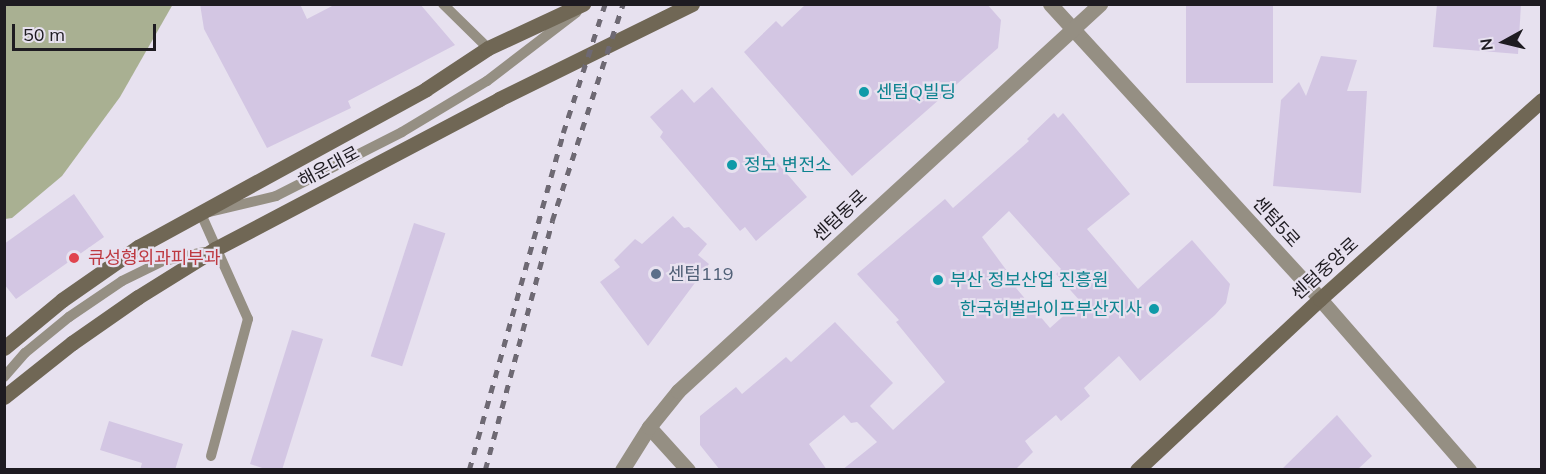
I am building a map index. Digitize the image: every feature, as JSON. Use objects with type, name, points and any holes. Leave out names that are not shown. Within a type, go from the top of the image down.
[{"type":"main road","name":"해운대로","points":[[4,348],[62,300],[138,247],[426,88],[488,48],[584,4]]},
{"type":"main road","name":"해운대로","points":[[4,397],[72,343],[138,297],[215,249],[499,99],[692,4]]},
{"type":"main road","name":"센텀중앙로","points":[[1137,470],[1320,299],[1542,100]]},
{"type":"street","name":"센텀5로","points":[[1050,4],[1320,299],[1469,470]]},
{"type":"street","name":"센텀동로","points":[[622,470],[649,427],[678,391],[1100,4]]},
{"type":"street","points":[[649,427],[688,470]]},
{"type":"lane","points":[[443,4],[488,48]]},
{"type":"lane","points":[[212,456],[248,319],[201,214],[276,196],[402,132],[486,81],[584,4]]},
{"type":"lane","points":[[4,376],[25,352],[69,317],[122,281],[163,261],[215,249]]},
{"type":"green space","points":[[173,4],[120,97],[62,176],[12,218],[5,219],[5,5]]},
{"type":"building","points":[[200,4],[300,4],[307,19],[336,4],[420,4],[455,45],[348,101],[351,108],[267,148],[204,29]]},
{"type":"building","name":"센텀Q빌딩","points":[[806,4],[987,4],[1001,20],[998,48],[852,176],[744,52],[776,21],[782,27]]},
{"type":"building","points":[[1186,4],[1273,4],[1273,83],[1186,83]]},
{"type":"building","points":[[1437,4],[1521,4],[1518,54],[1433,47]]},
{"type":"building","points":[[1321,56],[1357,60],[1347,91],[1367,91],[1361,193],[1273,186],[1281,100],[1299,82],[1306,96]]},
{"type":"building","name":"정보 변전소","points":[[712,87],[807,197],[756,241],[745,227],[740,231],[660,137],[663,132],[650,117],[682,89],[694,103]]},
{"type":"building","points":[[1054,113],[1058,118],[1063,113],[1130,194],[1087,229],[1138,289],[1192,240],[1230,284],[1226,303],[1140,381],[1119,356],[1084,388],[1090,396],[1061,421],[1056,415],[1025,441],[1033,452],[1015,470],[842,470],[877,442],[857,422],[851,423],[844,415],[809,444],[827,470],[720,470],[700,445],[700,416],[736,387],[742,394],[786,357],[791,362],[835,322],[893,383],[870,406],[893,430],[945,382],[896,322],[899,320],[857,274],[945,199],[953,208],[1029,141],[1027,139]],"holes":[[[1009,211],[1061,269],[1056,274],[1080,301],[1050,328],[1016,288],[1018,286],[982,237]]]},
{"type":"building","points":[[74,194],[104,237],[16,299],[4,284],[4,244]]},
{"type":"building","name":"센텀119","points":[[673,216],[684,228],[689,227],[707,244],[698,255],[709,264],[648,346],[600,282],[620,267],[614,260],[635,239],[642,244]]},
{"type":"building","points":[[414,223],[445,233],[402,366],[371,356]]},
{"type":"building","points":[[292,330],[323,339],[282,470],[268,470],[250,464]]},
{"type":"building","points":[[1337,415],[1372,456],[1357,470],[1281,470]]},
{"type":"building","points":[[109,421],[183,444],[175,470],[140,470],[142,463],[100,450]]},
{"type":"railway","points":[[469,470],[563,133],[605,4]]},
{"type":"railway","points":[[485,470],[552,221],[623,4]]},
{"type":"place","name":"센텀Q빌딩","points":[[864,92]]},
{"type":"place","name":"정보 변전소","points":[[732,165]]},
{"type":"place","name":"큐성형외과피부과","points":[[74,258]]},
{"type":"place","name":"센텀119","points":[[656,274]]},
{"type":"place","name":"부산 정보산업 진흥원","points":[[938,280]]},
{"type":"place","name":"한국허벌라이프부산지사","points":[[1154,309]]}]
